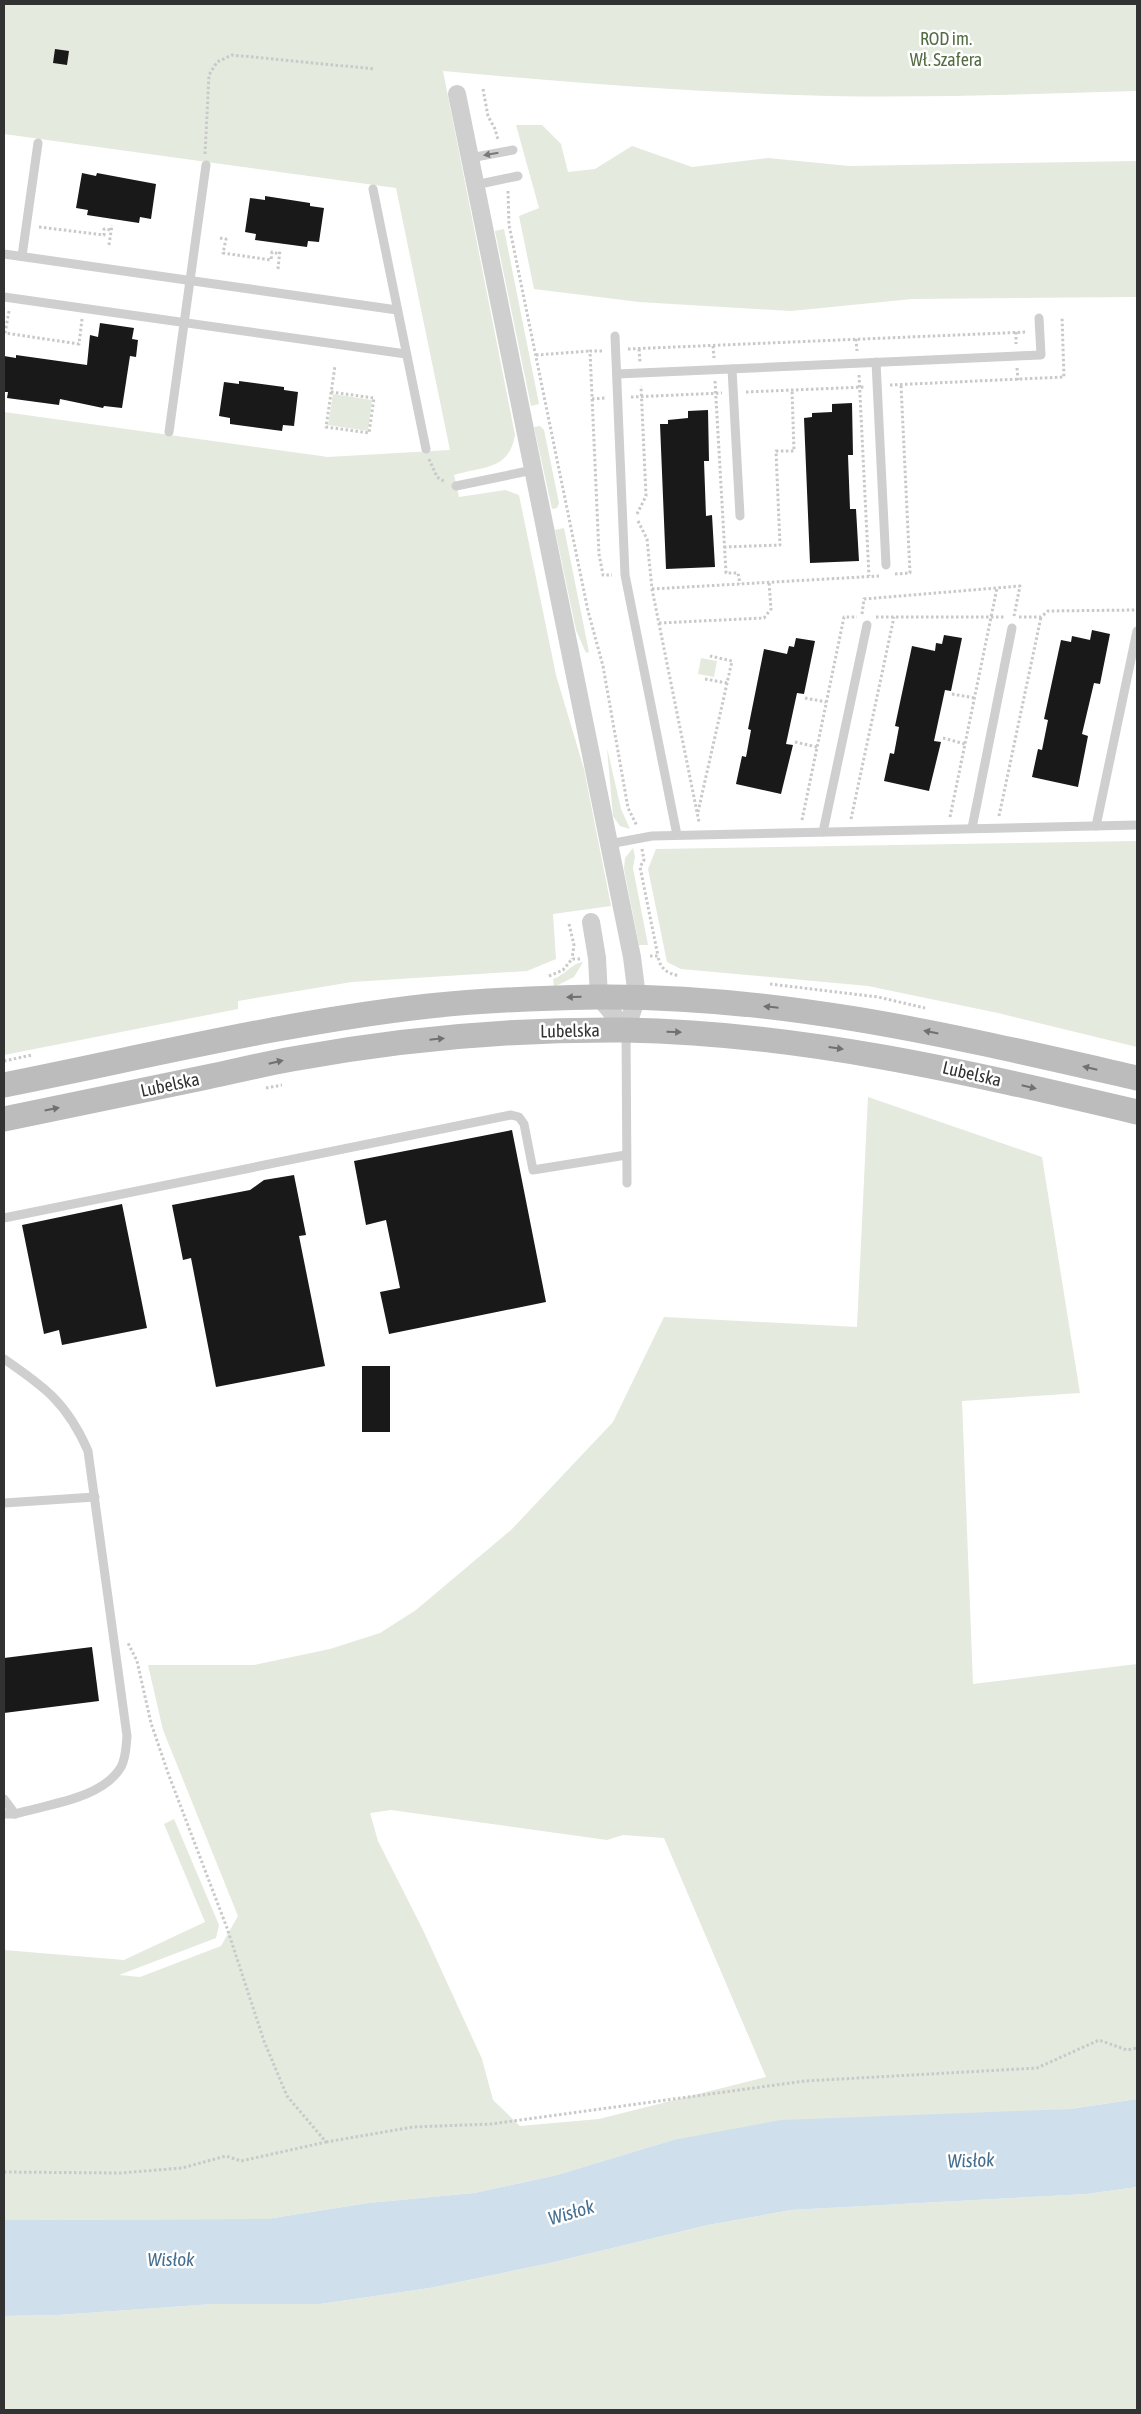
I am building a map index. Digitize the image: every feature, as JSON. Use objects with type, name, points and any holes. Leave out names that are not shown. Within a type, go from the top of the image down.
[{"type":"main road","name":"Lubelska","points":[[4,1085],[241,1037],[432,1006],[536,998],[599,997],[733,1003],[840,1015],[966,1038],[1137,1078]]},
{"type":"main road","name":"Lubelska","points":[[4,1118],[253,1079],[290,1059],[417,1041],[514,1033],[626,1030],[730,1035],[854,1051],[972,1074],[1137,1112]]},
{"type":"main road","points":[[241,1037],[236,1047],[237,1054],[239,1060],[253,1079]]},
{"type":"street","points":[[457,94],[632,957],[636,998],[626,1030]]},
{"type":"street","points":[[591,922],[598,958],[599,997],[626,1030]]},
{"type":"lane","points":[[22,256],[38,143]]},
{"type":"lane","points":[[470,158],[513,150]]},
{"type":"lane","points":[[169,432],[206,164]]},
{"type":"lane","points":[[475,185],[518,176]]},
{"type":"lane","points":[[373,189],[426,449]]},
{"type":"lane","points":[[4,254],[397,310]]},
{"type":"lane","points":[[7,298],[406,354]]},
{"type":"lane","points":[[617,374],[1041,355],[1039,318]]},
{"type":"lane","points":[[615,336],[625,575],[677,835]]},
{"type":"lane","points":[[876,362],[886,566]]},
{"type":"lane","points":[[732,369],[740,516]]},
{"type":"lane","points":[[456,486],[533,470]]},
{"type":"lane","points":[[824,832],[867,625]]},
{"type":"lane","points":[[972,828],[1012,628]]},
{"type":"lane","points":[[1096,826],[1137,631]]},
{"type":"lane","points":[[609,844],[640,838],[677,835],[1137,825]]},
{"type":"lane","points":[[626,1030],[626,1183]]},
{"type":"lane","points":[[4,1218],[511,1115],[519,1117],[524,1124],[533,1170],[626,1155]]},
{"type":"lane","points":[[4,1359],[47,1389],[66,1409],[79,1430],[88,1451],[127,1736],[126,1753],[121,1767],[108,1781],[93,1790],[15,1814],[4,1814]]},
{"type":"lane","points":[[4,1503],[95,1497]]},
{"type":"lane","points":[[4,1799],[15,1814]]},
{"type":"path","points":[[206,164],[204,146],[209,75],[217,62],[232,55],[375,69]]},
{"type":"path","points":[[482,90],[488,116],[495,129],[498,141]]},
{"type":"path","points":[[508,189],[509,226],[590,619],[605,674],[628,808],[636,819],[640,838],[644,860],[640,867],[658,956]]},
{"type":"path","points":[[38,235],[39,226],[104,235],[104,229],[111,228],[109,245]]},
{"type":"path","points":[[220,238],[226,238],[224,253],[271,260],[272,252],[280,251],[278,269]]},
{"type":"path","points":[[7,298],[5,333],[79,344],[84,308]]},
{"type":"path","points":[[856,340],[869,576]]},
{"type":"path","points":[[713,346],[726,573],[738,573],[740,584]]},
{"type":"path","points":[[536,355],[590,352]]},
{"type":"path","points":[[331,392],[374,398],[369,433],[326,427],[331,392],[335,366]]},
{"type":"path","points":[[652,589],[910,573],[901,385]]},
{"type":"path","points":[[724,547],[780,545],[776,451],[794,451],[792,390]]},
{"type":"path","points":[[642,397],[646,496],[638,512],[637,519],[647,539],[652,589],[699,823]]},
{"type":"path","points":[[426,449],[437,477],[450,485],[456,486]]},
{"type":"path","points":[[659,623],[764,618],[771,609],[769,582]]},
{"type":"path","points":[[861,617],[864,599],[1020,586],[1014,616]]},
{"type":"path","points":[[949,818],[997,588]]},
{"type":"path","points":[[998,817],[1041,617],[1048,611],[1137,610]]},
{"type":"path","points":[[802,821],[844,617],[992,616]]},
{"type":"path","points":[[851,820],[894,617]]},
{"type":"path","points":[[698,815],[732,660],[710,656]]},
{"type":"path","points":[[705,679],[727,683]]},
{"type":"path","points":[[952,694],[975,698]]},
{"type":"path","points":[[805,698],[826,702]]},
{"type":"path","points":[[943,738],[965,744]]},
{"type":"path","points":[[795,742],[817,747]]},
{"type":"path","points":[[570,924],[574,946],[572,959]]},
{"type":"path","points":[[253,1079],[286,1084]]},
{"type":"path","points":[[114,1635],[124,1639],[130,1646],[137,1661],[151,1723],[168,1773],[227,1928],[264,2040],[287,2096],[326,2142]]},
{"type":"path","points":[[4,2172],[120,2173],[174,2168],[226,2156],[241,2161],[326,2142],[414,2127],[491,2124],[805,2081],[1037,2068],[1099,2040],[1127,2050],[1137,2048]]},
{"type":"green space","name":"ROD im. Wł. Szafera","points":[[4,4],[1137,4],[1137,91],[946,96],[831,96],[637,87],[443,71],[515,435],[512,447],[500,461],[484,468],[454,475],[459,497],[505,490],[519,495],[556,675],[584,769],[611,906],[553,914],[556,959],[527,971],[352,982],[238,1001],[238,1009],[4,1055],[4,412],[328,457],[450,450],[396,188],[4,134]]},
{"type":"green space","points":[[516,125],[542,125],[561,144],[568,172],[595,169],[632,146],[692,167],[768,158],[849,166],[1137,161],[1137,297],[912,299],[791,311],[639,302],[534,289],[519,216],[539,208]]},
{"type":"green space","points":[[504,229],[539,404],[531,406],[495,231]]},
{"type":"green space","points":[[333,394],[372,400],[368,431],[328,425]]},
{"type":"green space","points":[[540,426],[544,430],[559,503],[557,508],[552,509],[534,427]]},
{"type":"green space","points":[[564,528],[589,652],[586,653],[576,630],[555,530]]},
{"type":"green space","points":[[701,658],[717,661],[714,677],[698,674]]},
{"type":"green space","points":[[607,748],[621,809],[630,829],[620,826],[613,816]]},
{"type":"green space","points":[[1137,841],[1137,1047],[998,1013],[868,986],[681,969],[667,962],[648,869],[656,849]]},
{"type":"green space","points":[[633,848],[635,856],[633,868],[648,945],[639,945],[624,869],[625,858]]},
{"type":"green space","points":[[583,962],[574,977],[554,987],[553,979]]},
{"type":"green space","points":[[868,1097],[1042,1157],[1080,1393],[962,1401],[973,1684],[1137,1664],[1137,2099],[1070,2109],[673,2140],[557,2175],[474,2193],[368,2203],[267,2219],[4,2220],[4,1950],[124,1960],[205,1922],[164,1824],[174,1819],[219,1925],[216,1938],[119,1975],[140,1977],[221,1946],[238,1916],[163,1730],[148,1665],[254,1665],[330,1649],[380,1633],[416,1610],[512,1529],[613,1422],[664,1317],[857,1327]],"holes":[[[391,1810],[607,1840],[623,1835],[664,1838],[766,2077],[599,2119],[520,2126],[493,2100],[482,2059],[423,1930],[378,1841],[370,1813]]]},
{"type":"green space","points":[[1137,2187],[1137,2410],[4,2410],[4,2316],[58,2315],[214,2304],[320,2304],[430,2288],[546,2264],[708,2225],[791,2210],[1087,2194]]},
{"type":"water","name":"Wisłok","points":[[1137,2099],[1137,2187],[1087,2194],[791,2210],[708,2225],[546,2264],[430,2288],[320,2304],[214,2304],[58,2315],[4,2316],[4,2220],[267,2219],[368,2203],[474,2193],[557,2175],[673,2140],[781,2120],[1070,2109]]},
{"type":"building","points":[[55,49],[69,51],[67,65],[53,63]]},
{"type":"building","points":[[82,173],[96,176],[97,173],[156,184],[151,219],[140,217],[139,223],[87,215],[88,210],[76,208]]},
{"type":"building","points":[[265,196],[310,203],[310,206],[324,208],[319,242],[308,241],[307,247],[255,240],[256,234],[245,232],[250,198],[265,200]]},
{"type":"building","points":[[100,323],[134,328],[132,339],[138,340],[136,357],[130,356],[122,408],[104,406],[103,408],[60,399],[59,405],[7,398],[8,392],[4,392],[4,356],[16,358],[16,355],[87,365],[90,335],[98,337]]},
{"type":"building","points":[[239,381],[284,387],[284,390],[298,392],[294,426],[283,425],[282,431],[230,424],[230,418],[219,416],[224,382],[239,384]]},
{"type":"building","points":[[852,403],[853,455],[848,455],[850,509],[856,509],[859,561],[810,563],[804,418],[812,417],[812,413],[832,412],[832,404]]},
{"type":"building","points":[[708,410],[709,461],[704,461],[706,516],[712,515],[715,567],[666,569],[660,424],[668,424],[668,420],[688,418],[688,411]]},
{"type":"building","points":[[1092,630],[1110,634],[1100,684],[1094,683],[1082,734],[1088,736],[1078,787],[1032,777],[1038,749],[1042,750],[1048,720],[1044,719],[1061,640],[1071,642],[1072,636],[1090,640]]},
{"type":"building","points":[[944,635],[962,638],[951,691],[945,690],[934,741],[941,742],[929,791],[884,781],[890,753],[894,754],[899,727],[895,726],[912,646],[935,651],[936,643],[942,644]]},
{"type":"building","points":[[796,638],[815,641],[804,694],[797,693],[786,744],[793,745],[781,794],[736,784],[742,756],[746,757],[751,730],[748,729],[764,649],[787,654],[789,646],[794,647]]},
{"type":"building","points":[[512,1130],[546,1302],[389,1334],[380,1292],[400,1288],[386,1220],[366,1225],[354,1161]]},
{"type":"building","points":[[294,1175],[306,1235],[299,1236],[325,1366],[216,1387],[191,1258],[183,1260],[172,1205],[250,1190],[264,1180]]},
{"type":"building","points":[[122,1204],[147,1328],[62,1345],[59,1330],[44,1334],[22,1225]]},
{"type":"building","points":[[362,1366],[390,1366],[390,1432],[362,1432]]},
{"type":"building","points":[[92,1647],[99,1701],[4,1713],[4,1658]]}]
